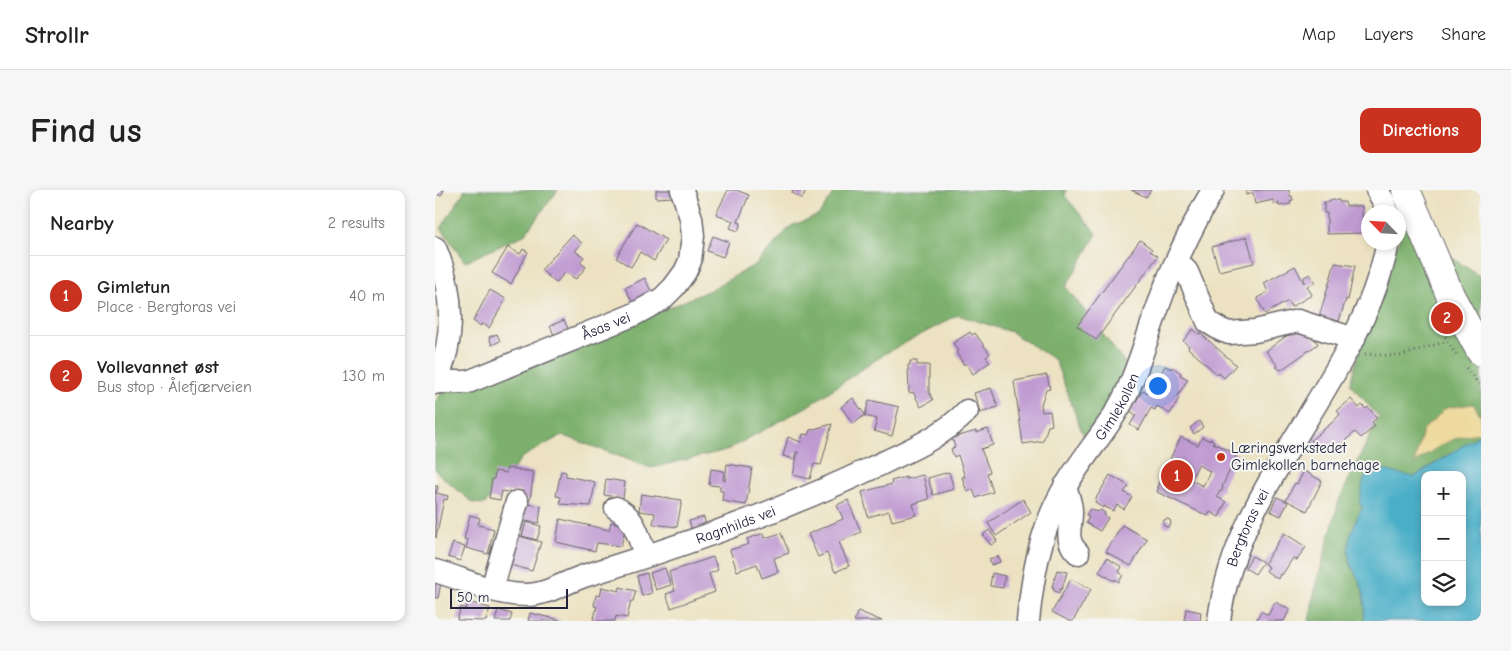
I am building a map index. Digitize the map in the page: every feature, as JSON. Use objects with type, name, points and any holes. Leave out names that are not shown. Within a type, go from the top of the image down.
[{"type":"main road","points":[[1406,190],[1451,297],[1481,352]]},
{"type":"main road","points":[[1424,190],[1481,320]]},
{"type":"street","name":"Åsas vei","points":[[435,383],[468,382],[633,316],[661,299],[674,287],[685,272],[690,261],[693,236],[691,218],[682,190]]},
{"type":"street","name":"Gimlekollen","points":[[1028,621],[1036,563],[1051,512],[1065,486],[1119,409],[1130,386],[1177,261],[1213,190]]},
{"type":"street","points":[[1377,190],[1385,205]]},
{"type":"street","points":[[435,248],[447,282],[451,322],[448,346],[435,383]]},
{"type":"street","name":"Bergtoras vei","points":[[1219,621],[1225,584],[1243,533],[1272,478],[1335,373],[1371,298],[1387,250]]},
{"type":"street","points":[[1177,261],[1187,272],[1207,322],[1221,330],[1229,333],[1255,331],[1298,321],[1350,343]]},
{"type":"street","name":"Ragnhilds vei","points":[[435,570],[489,588],[527,595],[540,593],[584,576],[734,526],[852,478],[911,450],[958,421],[967,411]]},
{"type":"street","points":[[1065,486],[1071,510],[1069,542],[1078,553]]},
{"type":"street","points":[[489,588],[494,582],[517,502]]},
{"type":"street","points":[[616,508],[628,516],[636,529],[645,556]]},
{"type":"path","points":[[1350,343],[1367,354],[1400,356],[1447,341]]},
{"type":"green space","points":[[465,190],[558,190],[524,235],[465,262],[441,228]]},
{"type":"green space","points":[[835,190],[1066,190],[1065,196],[1097,234],[1066,287],[1136,377],[1088,448],[1055,360],[1011,332],[958,315],[886,353],[808,406],[727,450],[651,468],[562,435],[521,458],[506,480],[485,504],[473,503],[435,469],[435,402],[451,380],[628,325],[710,290],[756,264],[791,226],[819,215]]},
{"type":"green space","points":[[1390,190],[1405,190],[1433,245],[1481,277],[1481,434],[1414,477],[1359,504],[1363,506],[1352,531],[1349,551],[1352,567],[1363,592],[1364,621],[1309,621],[1315,590],[1339,500],[1379,417],[1350,384],[1374,296],[1395,250],[1406,250],[1406,205],[1391,205]]},
{"type":"sand","points":[[1473,404],[1481,416],[1481,433],[1453,439],[1414,464],[1423,430],[1446,408]]},
{"type":"water","points":[[1481,434],[1481,621],[1364,621],[1363,592],[1351,564],[1348,551],[1352,531],[1363,506],[1359,504],[1363,482],[1370,467],[1414,477],[1421,473],[1421,606],[1466,606],[1466,471],[1423,471]]},
{"type":"building","points":[[435,190],[444,190],[441,196],[435,193]]},
{"type":"building","points":[[656,190],[672,190],[673,197],[656,198]]},
{"type":"building","points":[[728,190],[736,190],[749,195],[738,222],[741,223],[738,231],[730,228],[733,221],[716,214]]},
{"type":"building","points":[[793,190],[806,190],[802,199],[792,193]]},
{"type":"building","points":[[1131,190],[1151,190],[1146,197]]},
{"type":"building","points":[[1246,190],[1289,190],[1293,200],[1290,201],[1291,204],[1279,206],[1279,203],[1274,204],[1273,200],[1255,204],[1253,193],[1246,195]]},
{"type":"building","points":[[1330,200],[1339,200],[1339,202],[1345,202],[1346,206],[1361,206],[1361,233],[1327,234],[1327,213],[1324,213],[1324,202],[1330,202]]},
{"type":"building","points":[[637,223],[666,240],[654,261],[640,252],[631,267],[616,258]]},
{"type":"building","points":[[572,235],[582,243],[575,251],[584,257],[580,262],[586,267],[576,279],[565,272],[556,283],[541,270]]},
{"type":"building","points":[[713,236],[729,242],[723,257],[707,251]]},
{"type":"building","points":[[1247,237],[1254,263],[1219,271],[1212,247]]},
{"type":"building","points":[[1140,240],[1152,249],[1150,251],[1158,256],[1096,340],[1077,326]]},
{"type":"building","points":[[508,247],[520,254],[523,249],[528,252],[511,284],[492,273]]},
{"type":"building","points":[[1335,263],[1355,266],[1348,300],[1346,299],[1339,321],[1319,317]]},
{"type":"building","points":[[1295,266],[1304,283],[1304,277],[1310,274],[1315,283],[1307,286],[1312,295],[1291,307],[1288,301],[1265,314],[1257,298],[1268,292],[1264,283]]},
{"type":"building","points":[[645,278],[653,296],[634,305],[625,288]]},
{"type":"building","points":[[490,290],[506,299],[489,328],[482,323],[481,326],[473,321]]},
{"type":"building","points":[[564,320],[569,331],[555,337],[550,326]]},
{"type":"building","points":[[1297,328],[1308,329],[1318,344],[1281,370],[1276,367],[1278,366],[1266,351]]},
{"type":"building","points":[[1193,329],[1236,365],[1224,378],[1219,373],[1218,375],[1188,348],[1189,346],[1183,341]]},
{"type":"building","points":[[970,332],[972,335],[975,333],[990,354],[986,357],[990,362],[973,374],[966,363],[964,365],[953,343]]},
{"type":"building","points":[[497,334],[500,341],[492,345],[489,337]]},
{"type":"building","points":[[910,361],[917,361],[917,365],[929,365],[929,392],[933,400],[921,407],[913,392],[909,393],[908,365],[910,365]]},
{"type":"building","points":[[1165,366],[1171,369],[1172,367],[1181,373],[1180,375],[1188,379],[1177,397],[1179,398],[1170,414],[1157,406],[1155,410],[1151,408],[1139,430],[1130,425],[1136,415],[1130,411],[1143,390],[1152,396],[1159,386],[1155,384]]},
{"type":"building","points":[[1047,375],[1050,389],[1046,390],[1041,404],[1042,412],[1050,411],[1052,425],[1048,426],[1043,441],[1023,444],[1014,381]]},
{"type":"building","points":[[991,388],[998,407],[980,413],[974,393]]},
{"type":"building","points":[[853,398],[865,415],[853,424],[841,407]]},
{"type":"building","points":[[1351,399],[1359,408],[1362,405],[1366,409],[1368,407],[1377,418],[1372,422],[1375,426],[1361,438],[1355,432],[1333,451],[1328,446],[1322,452],[1311,440],[1335,420],[1340,414],[1337,411]]},
{"type":"building","points":[[869,400],[899,407],[892,436],[874,431],[877,419],[865,416]]},
{"type":"building","points":[[1199,421],[1203,427],[1194,434],[1190,428]]},
{"type":"building","points":[[832,424],[821,465],[814,464],[810,479],[793,475],[798,452],[796,452],[794,459],[783,456],[788,437],[801,442],[803,434],[809,435],[810,430]]},
{"type":"building","points":[[988,429],[993,445],[981,449],[990,472],[987,473],[993,492],[976,498],[973,489],[967,492],[962,477],[965,477],[958,455],[954,457],[951,449],[955,447],[952,438]]},
{"type":"building","points":[[1181,437],[1198,445],[1202,437],[1210,441],[1210,439],[1214,441],[1213,443],[1237,454],[1222,487],[1222,491],[1220,491],[1217,497],[1226,502],[1219,517],[1210,512],[1208,516],[1157,492],[1159,488],[1157,487],[1164,472],[1166,473],[1168,469],[1175,472],[1179,463],[1170,459]],"holes":[[[1198,465],[1210,471],[1203,486],[1191,480]]]},
{"type":"building","points":[[727,464],[752,468],[746,505],[722,501],[723,491],[720,491],[720,486],[709,485],[711,469],[724,471],[723,480],[725,481]]},
{"type":"building","points":[[507,468],[534,472],[530,500],[519,498],[520,492],[515,491],[514,493],[502,491],[500,500],[489,498],[495,471],[506,473]]},
{"type":"building","points":[[561,471],[566,472],[566,476],[595,482],[591,506],[560,504],[561,497],[556,496]]},
{"type":"building","points":[[1304,471],[1322,481],[1307,511],[1286,500]]},
{"type":"building","points":[[949,472],[954,489],[933,495],[928,478]]},
{"type":"building","points":[[923,475],[929,499],[913,504],[916,515],[892,521],[889,511],[868,517],[862,492],[892,484],[891,481]]},
{"type":"building","points":[[1110,475],[1129,486],[1124,492],[1132,497],[1124,509],[1117,505],[1113,511],[1095,503]]},
{"type":"building","points":[[606,479],[625,482],[623,498],[604,495]]},
{"type":"building","points":[[435,486],[438,486],[436,493],[448,496],[447,500],[444,499],[436,538]]},
{"type":"building","points":[[641,494],[682,500],[677,527],[653,524],[655,513],[639,511]]},
{"type":"building","points":[[1277,497],[1288,502],[1281,516],[1270,511]]},
{"type":"building","points":[[1023,499],[1031,512],[996,536],[988,523]]},
{"type":"building","points":[[848,500],[861,532],[839,542],[849,566],[835,572],[827,553],[818,557],[808,534],[843,519],[837,505]]},
{"type":"building","points":[[526,504],[541,506],[539,523],[524,521]]},
{"type":"building","points":[[1090,509],[1098,512],[1100,510],[1108,518],[1100,531],[1086,523],[1089,517],[1086,515]]},
{"type":"building","points":[[470,515],[480,518],[478,525],[494,529],[488,554],[466,548],[468,540],[464,539]]},
{"type":"building","points":[[704,517],[706,526],[692,530],[689,521]]},
{"type":"building","points":[[560,519],[609,530],[611,522],[626,525],[621,546],[597,543],[595,551],[556,542]]},
{"type":"building","points":[[1167,519],[1171,523],[1167,527],[1163,523]]},
{"type":"building","points":[[526,522],[541,526],[537,540],[522,536]]},
{"type":"building","points":[[1122,525],[1147,539],[1131,566],[1106,552]]},
{"type":"building","points":[[989,530],[997,541],[991,545],[983,535]]},
{"type":"building","points":[[764,533],[765,538],[781,533],[789,553],[774,558],[778,572],[762,578],[757,564],[737,571],[730,550],[749,544],[747,539]]},
{"type":"building","points":[[1284,533],[1306,547],[1297,560],[1293,558],[1278,579],[1266,571],[1269,567],[1264,564]]},
{"type":"building","points":[[519,536],[541,542],[532,571],[511,565],[513,557],[510,557],[514,542],[517,542]]},
{"type":"building","points":[[453,543],[465,547],[460,561],[448,557]]},
{"type":"building","points":[[998,556],[1000,562],[991,565],[989,559]]},
{"type":"building","points":[[1252,556],[1263,562],[1255,574],[1245,568]]},
{"type":"building","points":[[713,557],[718,570],[709,574],[715,592],[671,608],[666,594],[675,591],[669,572]]},
{"type":"building","points":[[1107,558],[1122,567],[1119,572],[1123,575],[1119,582],[1099,572]]},
{"type":"building","points":[[665,568],[671,585],[656,590],[650,573]]},
{"type":"building","points":[[1057,570],[1067,572],[1059,593],[1053,590],[1054,587],[1052,587]]},
{"type":"building","points":[[647,573],[652,593],[642,596],[637,576]]},
{"type":"building","points":[[992,573],[1005,576],[1003,588],[990,586]]},
{"type":"building","points":[[1071,579],[1091,589],[1073,621],[1069,621],[1052,612]]},
{"type":"building","points":[[435,582],[441,583],[438,598],[435,598]]},
{"type":"building","points":[[602,587],[619,591],[620,587],[636,591],[633,601],[631,601],[627,618],[616,616],[615,621],[593,621],[597,607],[594,606],[596,595],[600,596]]},
{"type":"building","points":[[468,602],[490,608],[486,621],[457,620],[461,607],[466,609]]},
{"type":"building","points":[[1275,602],[1290,609],[1284,621],[1256,621],[1261,611],[1268,615]]},
{"type":"building","points":[[1186,609],[1201,612],[1200,621],[1184,620]]},
{"type":"building","points":[[498,610],[512,614],[510,621],[495,621]]},
{"type":"building","points":[[858,611],[882,621],[854,621]]},
{"type":"building","points":[[530,613],[560,620],[560,621],[528,621]]},
{"type":"place","name":"Vollevannet øst","points":[[1447,318]]},
{"type":"place","name":"Læringsverkstedet Gimlekollen barnehage","points":[[1221,457]]},
{"type":"place","name":"Gimletun","points":[[1177,476]]}]
